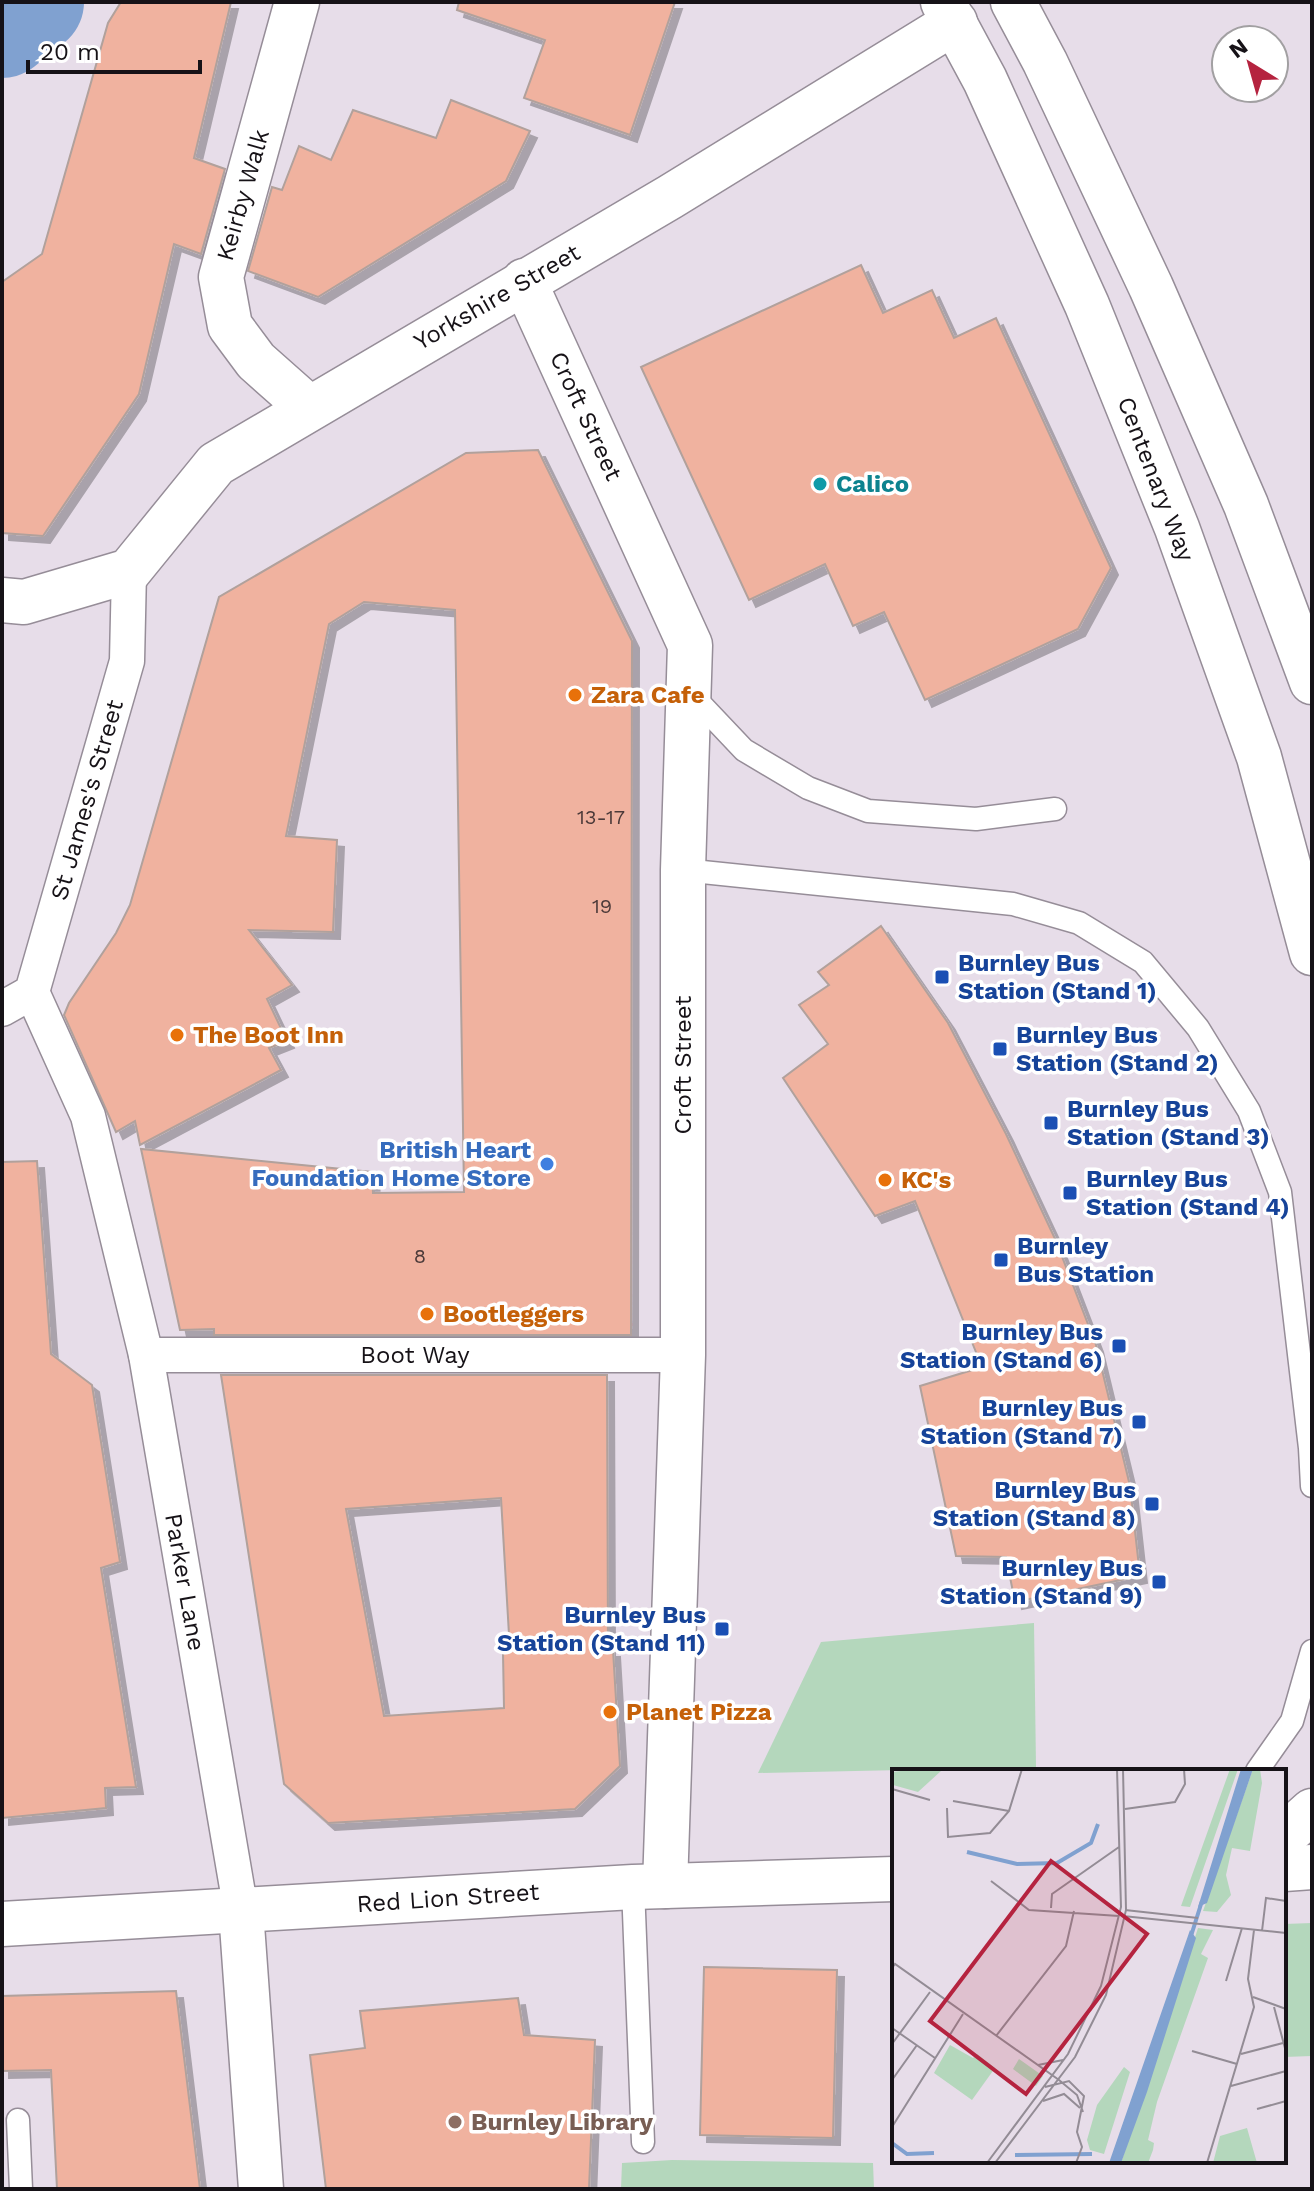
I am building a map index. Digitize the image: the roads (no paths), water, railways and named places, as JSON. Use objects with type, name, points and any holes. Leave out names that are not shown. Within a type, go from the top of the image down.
[{"type":"street","name":"Keirby Walk","points":[[297,2],[221,277],[230,326],[256,361],[309,408]]},
{"type":"street","points":[[1013,2],[1045,62],[1151,287],[1246,505],[1312,682]]},
{"type":"street","name":"Yorkshire Street","points":[[129,571],[216,464],[670,197],[963,9]]},
{"type":"street","name":"Centenary Way","points":[[963,9],[985,80],[1081,292],[1177,528],[1259,757],[1312,953]]},
{"type":"street","name":"Croft Street","points":[[524,281],[690,645],[683,870],[683,1355],[649,1886]]},
{"type":"street","points":[[13,601],[129,571]]},
{"type":"street","name":"St James's Street","points":[[32,992],[127,661],[129,571]]},
{"type":"street","points":[[2,1009],[32,992]]},
{"type":"street","name":"Parker Lane","points":[[32,992],[88,1116],[146,1355],[241,1911],[261,2189]]},
{"type":"street","name":"Boot Way","points":[[146,1355],[683,1355]]},
{"type":"street","points":[[1286,1834],[1312,1811]]},
{"type":"street","points":[[1286,1869],[1312,1867]]},
{"type":"street","name":"Red Lion Street","points":[[2,1924],[649,1886],[892,1879]]},
{"type":"lane","points":[[689,692],[744,750],[808,788],[868,811],[976,819],[1055,809]]},
{"type":"lane","points":[[683,870],[1013,904],[1079,923],[1143,962],[1198,1028],[1249,1111],[1280,1192],[1312,1486]]},
{"type":"lane","points":[[1258,1769],[1292,1721],[1312,1651]]},
{"type":"lane","points":[[643,2142],[649,1886]]},
{"type":"lane","points":[[18,2120],[21,2189]]},
{"type":"waterway","points":[[2,26],[32,2]]},
{"type":"place","name":"Calico","points":[[820,484]]},
{"type":"place","name":"Zara Cafe","points":[[575,695]]},
{"type":"place","name":"Burnley Bus Station (Stand 1)","points":[[942,977]]},
{"type":"place","name":"The Boot Inn","points":[[177,1035]]},
{"type":"place","name":"Burnley Bus Station (Stand 2)","points":[[1000,1049]]},
{"type":"place","name":"Burnley Bus Station (Stand 3)","points":[[1051,1123]]},
{"type":"place","name":"British Heart Foundation Home Store","points":[[547,1164]]},
{"type":"place","name":"KC's","points":[[885,1180]]},
{"type":"place","name":"Burnley Bus Station (Stand 4)","points":[[1070,1193]]},
{"type":"place","name":"Burnley Bus Station","points":[[1001,1260]]},
{"type":"place","name":"Bootleggers","points":[[427,1314]]},
{"type":"place","name":"Burnley Bus Station (Stand 6)","points":[[1119,1346]]},
{"type":"place","name":"Burnley Bus Station (Stand 7)","points":[[1139,1422]]},
{"type":"place","name":"Burnley Bus Station (Stand 8)","points":[[1152,1504]]},
{"type":"place","name":"Burnley Bus Station (Stand 9)","points":[[1159,1582]]},
{"type":"place","name":"Burnley Bus Station (Stand 11)","points":[[722,1629]]},
{"type":"place","name":"Planet Pizza","points":[[610,1712]]},
{"type":"place","name":"Burnley Library","points":[[455,2122]]}]
